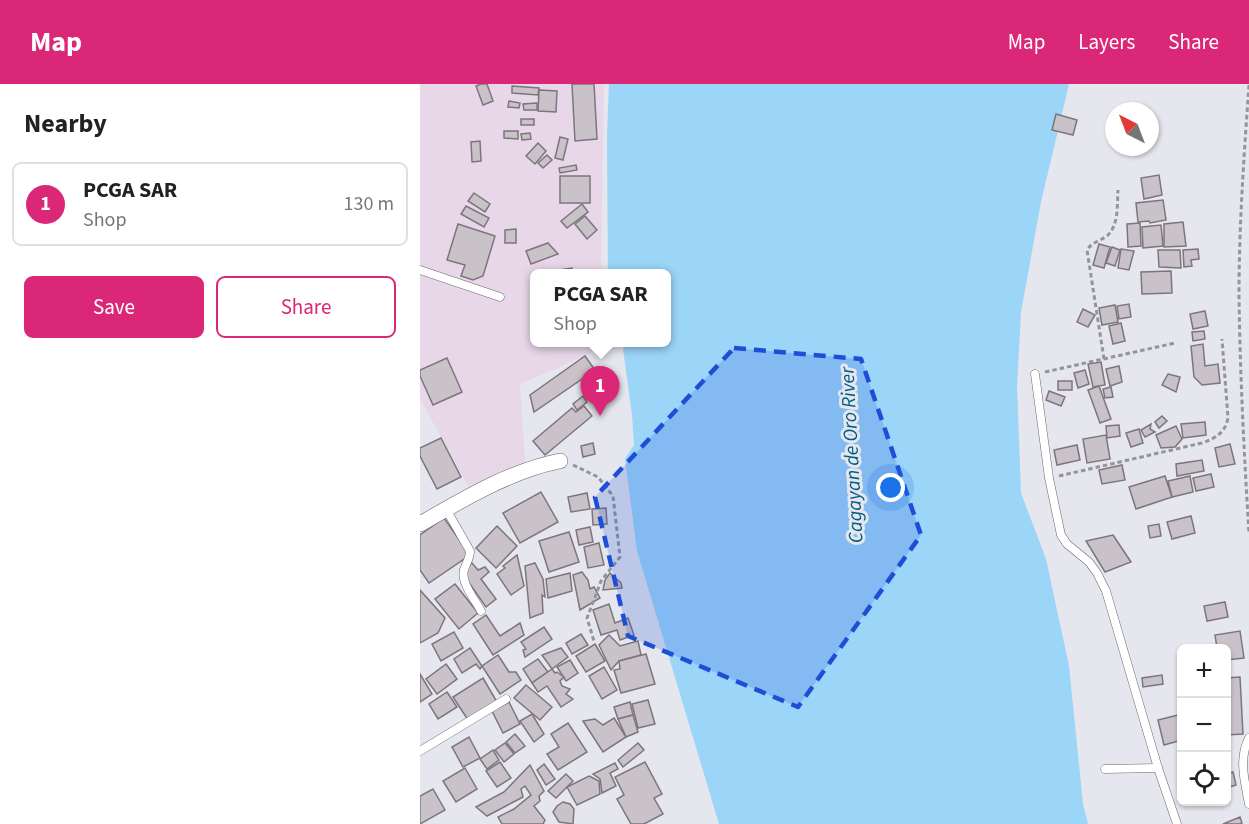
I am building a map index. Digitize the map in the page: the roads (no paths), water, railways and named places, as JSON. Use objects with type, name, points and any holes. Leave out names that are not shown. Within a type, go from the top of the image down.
[{"type":"street","points":[[420,524],[516,474],[543,464],[560,461]]},
{"type":"lane","points":[[420,270],[500,297]]},
{"type":"lane","points":[[1035,374],[1049,478],[1061,535],[1066,544],[1089,562],[1106,591],[1158,768],[1177,824]]},
{"type":"lane","points":[[446,509],[470,551],[463,579],[481,611]]},
{"type":"lane","points":[[420,752],[506,699]]},
{"type":"lane","points":[[1249,738],[1243,748],[1243,768],[1249,804]]},
{"type":"lane","points":[[1105,769],[1158,768]]},
{"type":"water","name":"Cagayan de Oro River","points":[[609,84],[1069,84],[1041,202],[1021,312],[1017,386],[1021,493],[1046,559],[1069,666],[1083,804],[1088,824],[719,824],[637,551],[625,459],[634,445],[623,349],[624,347],[671,347],[671,269],[608,269]]},
{"type":"place","name":"PCGA SAR","points":[[600,416]]}]
